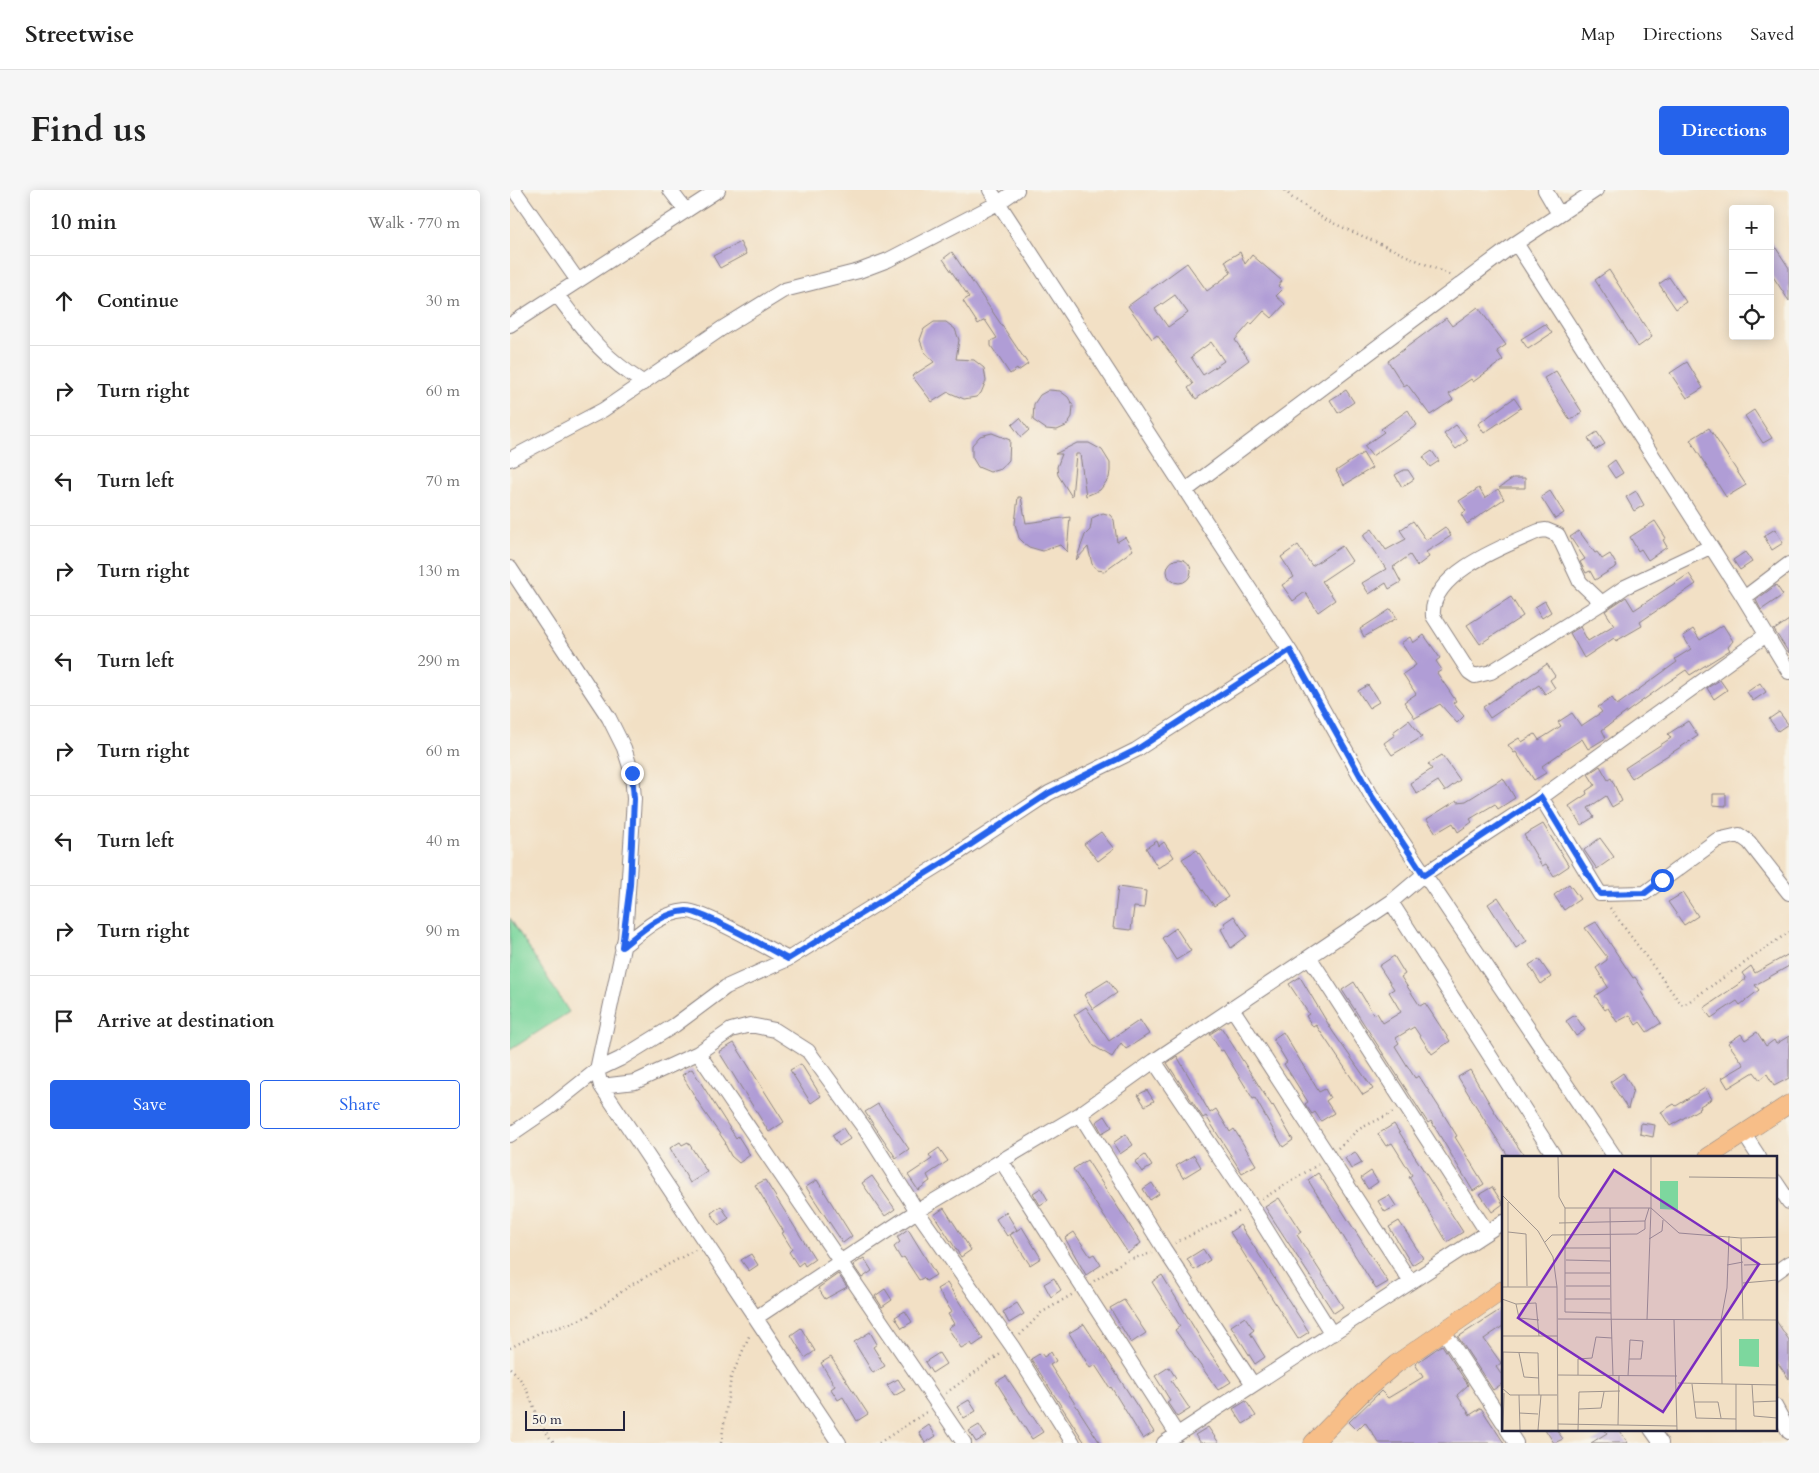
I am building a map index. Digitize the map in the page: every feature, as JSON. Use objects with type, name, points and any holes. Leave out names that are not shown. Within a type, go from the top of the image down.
[{"type":"main road","points":[[1710,1156],[1789,1104]]},
{"type":"main road","points":[[1313,1443],[1361,1394],[1396,1364],[1502,1291]]},
{"type":"street","points":[[514,190],[578,281]]},
{"type":"street","points":[[670,190],[686,210]]},
{"type":"street","points":[[510,325],[718,190]]},
{"type":"street","points":[[990,190],[1290,650],[1371,795],[1614,1156]]},
{"type":"street","points":[[510,459],[602,410],[721,329],[784,290],[859,271],[888,260],[998,203],[1017,190]]},
{"type":"street","points":[[1545,190],[1559,214]]},
{"type":"street","points":[[1185,491],[1516,243],[1596,190]]},
{"type":"street","points":[[1516,243],[1744,598],[1789,672]]},
{"type":"street","points":[[557,295],[604,354],[618,367],[644,383]]},
{"type":"street","points":[[1602,603],[1580,582],[1558,534],[1546,530],[1507,544],[1469,565],[1437,593],[1432,608],[1433,616],[1469,672],[1475,676],[1482,676],[1602,603],[1625,587],[1710,547]]},
{"type":"street","points":[[1744,598],[1789,564]]},
{"type":"street","points":[[510,568],[608,718],[624,748],[632,773],[634,799],[630,885],[622,947],[597,1070],[601,1086],[757,1317],[839,1443]]},
{"type":"street","points":[[757,1317],[840,1260],[917,1211],[1080,1114],[1154,1061],[1310,958],[1354,925],[1391,902],[1424,875],[1541,797],[1766,635]]},
{"type":"street","points":[[510,1135],[548,1109],[597,1070],[620,1059],[675,1025],[726,987],[788,959],[949,859],[1049,793],[1136,750],[1290,650]]},
{"type":"street","points":[[1541,797],[1600,894],[1645,893],[1717,840],[1739,836],[1750,842],[1789,893]]},
{"type":"street","points":[[1391,902],[1554,1156]]},
{"type":"street","points":[[622,947],[653,922],[687,911],[716,922],[788,959]]},
{"type":"street","points":[[1310,958],[1487,1232]]},
{"type":"street","points":[[1232,1008],[1410,1281]]},
{"type":"street","points":[[601,1086],[635,1082],[698,1053],[731,1030],[750,1025],[776,1030],[808,1051],[865,1129],[917,1211],[1012,1346],[1073,1443]]},
{"type":"street","points":[[698,1053],[964,1443]]},
{"type":"street","points":[[1154,1061],[1251,1205],[1332,1334]]},
{"type":"street","points":[[1080,1114],[1164,1249],[1252,1384]]},
{"type":"street","points":[[1744,1134],[1758,1156]]},
{"type":"street","points":[[1002,1162],[1177,1434]]},
{"type":"street","points":[[1776,1182],[1789,1202]]},
{"type":"street","points":[[1164,1443],[1502,1223]]},
{"type":"street","points":[[1776,1272],[1789,1263]]},
{"type":"street","points":[[1443,1330],[1502,1420]]},
{"type":"street","points":[[1776,1408],[1789,1432]]},
{"type":"street","points":[[1508,1430],[1516,1443]]},
{"type":"street","points":[[1652,1430],[1661,1443]]},
{"type":"path","points":[[1285,190],[1291,197],[1324,219],[1464,282]]},
{"type":"path","points":[[1600,894],[1681,1004],[1687,1003],[1789,932]]},
{"type":"path","points":[[879,1443],[925,1413],[937,1401],[1012,1346],[1024,1330],[1041,1313],[1124,1261],[1164,1249],[1251,1205],[1330,1158],[1359,1129],[1407,1106]]},
{"type":"path","points":[[510,1348],[541,1332],[566,1326],[588,1316],[631,1286],[706,1241]]},
{"type":"path","points":[[721,1443],[731,1378],[757,1317]]},
{"type":"path","points":[[510,1368],[526,1385],[544,1433],[554,1443]]},
{"type":"green space","points":[[510,918],[569,1012],[510,1050]]},
{"type":"building","points":[[740,242],[746,254],[720,268],[713,256]]},
{"type":"building","points":[[1774,245],[1789,268],[1789,301],[1774,278]]},
{"type":"building","points":[[952,252],[1028,364],[1018,371],[1017,369],[1010,374],[991,346],[991,341],[997,338],[985,320],[978,324],[963,301],[969,297],[943,259]]},
{"type":"building","points":[[1240,252],[1245,264],[1252,255],[1282,281],[1278,286],[1282,290],[1276,296],[1285,304],[1272,318],[1264,311],[1252,324],[1250,323],[1235,340],[1249,360],[1196,399],[1188,388],[1193,384],[1157,335],[1152,339],[1128,306],[1187,263],[1207,291],[1231,273],[1225,261]],"holes":[[[1175,295],[1188,313],[1168,327],[1155,309]],[[1211,342],[1224,361],[1203,375],[1191,357]]]},
{"type":"building","points":[[1609,270],[1652,337],[1638,347],[1595,280]]},
{"type":"building","points":[[1669,277],[1686,302],[1676,309],[1659,284]]},
{"type":"building","points":[[1478,307],[1506,345],[1497,351],[1503,360],[1473,382],[1471,379],[1449,394],[1453,400],[1430,415],[1407,384],[1404,386],[1388,361],[1446,318],[1452,326]]},
{"type":"building","points":[[934,322],[946,322],[955,329],[959,340],[956,359],[974,360],[984,368],[986,381],[981,393],[976,397],[964,399],[948,392],[932,402],[912,376],[934,362],[924,351],[920,340],[924,329]]},
{"type":"building","points":[[1545,324],[1552,333],[1528,349],[1521,339]]},
{"type":"building","points":[[1687,362],[1703,388],[1687,398],[1670,373]]},
{"type":"building","points":[[1556,371],[1582,412],[1570,420],[1544,378]]},
{"type":"building","points":[[1049,390],[1060,391],[1068,397],[1073,406],[1072,417],[1066,426],[1057,430],[1046,429],[1033,420],[1034,404],[1040,395]]},
{"type":"building","points":[[1346,390],[1354,402],[1338,413],[1330,400]]},
{"type":"building","points":[[1514,398],[1521,408],[1484,433],[1478,424]]},
{"type":"building","points":[[1408,410],[1417,425],[1372,456],[1364,446],[1384,432],[1381,429]]},
{"type":"building","points":[[1754,410],[1772,438],[1763,443],[1745,416]]},
{"type":"building","points":[[1020,418],[1029,430],[1021,437],[1012,425]]},
{"type":"building","points":[[1456,425],[1468,440],[1456,449],[1444,434]]},
{"type":"building","points":[[1709,428],[1746,485],[1726,497],[1690,440]]},
{"type":"building","points":[[1597,432],[1605,444],[1595,450],[1588,438]]},
{"type":"building","points":[[992,433],[1010,440],[1009,460],[1001,469],[990,472],[978,467],[972,457],[972,445],[980,436]]},
{"type":"building","points":[[1077,443],[1089,443],[1102,450],[1110,463],[1110,471],[1109,478],[1100,490],[1086,496],[1080,454],[1076,454],[1072,497],[1058,475],[1057,467],[1062,454],[1055,454]]},
{"type":"building","points":[[1432,451],[1439,461],[1430,467],[1423,457]]},
{"type":"building","points":[[1363,453],[1372,468],[1344,485],[1336,471]]},
{"type":"building","points":[[1615,460],[1623,473],[1615,478],[1607,466]]},
{"type":"building","points":[[1408,470],[1414,479],[1402,487],[1395,475]]},
{"type":"building","points":[[1513,478],[1525,478],[1525,488],[1499,488]]},
{"type":"building","points":[[1479,488],[1485,498],[1498,489],[1504,499],[1467,524],[1461,514],[1466,511],[1459,501]]},
{"type":"building","points":[[1550,491],[1564,513],[1555,519],[1541,497]]},
{"type":"building","points":[[1636,491],[1644,505],[1634,511],[1626,497]]},
{"type":"building","points":[[1018,497],[1021,497],[1026,523],[1070,517],[1067,552],[1060,545],[1043,551],[1029,547],[1019,538],[1015,524]]},
{"type":"building","points":[[1103,513],[1110,515],[1114,520],[1117,542],[1125,537],[1133,550],[1104,571],[1097,570],[1092,564],[1088,547],[1076,560],[1085,535],[1090,530],[1092,518]]},
{"type":"building","points":[[1413,521],[1426,540],[1445,527],[1451,536],[1426,552],[1429,557],[1417,566],[1410,555],[1393,567],[1401,582],[1389,589],[1386,583],[1369,594],[1362,583],[1386,569],[1363,535],[1372,529],[1386,550],[1406,539],[1400,530]]},
{"type":"building","points":[[1655,521],[1666,538],[1663,540],[1667,547],[1648,560],[1641,549],[1638,551],[1630,537]]},
{"type":"building","points":[[1775,529],[1783,543],[1772,550],[1764,536]]},
{"type":"building","points":[[1579,531],[1595,553],[1597,552],[1602,559],[1610,554],[1617,566],[1595,580],[1590,571],[1586,573],[1580,562],[1585,559],[1570,537]]},
{"type":"building","points":[[1298,545],[1312,566],[1342,546],[1352,561],[1322,581],[1335,600],[1318,612],[1305,592],[1293,601],[1282,585],[1294,577],[1281,557]]},
{"type":"building","points":[[1745,552],[1752,562],[1740,570],[1733,560]]},
{"type":"building","points":[[1179,559],[1187,563],[1191,571],[1187,579],[1179,583],[1171,579],[1167,571],[1171,563]]},
{"type":"building","points":[[1689,574],[1696,584],[1640,622],[1642,626],[1616,641],[1614,638],[1584,658],[1570,633],[1580,627],[1588,641],[1614,625],[1605,611],[1626,597],[1634,610]]},
{"type":"building","points":[[1776,585],[1783,595],[1761,610],[1756,600]]},
{"type":"building","points":[[1511,597],[1523,616],[1480,644],[1467,625]]},
{"type":"building","points":[[1545,601],[1551,612],[1542,618],[1535,607]]},
{"type":"building","points":[[1391,609],[1397,618],[1364,637],[1360,629]]},
{"type":"building","points":[[1789,620],[1789,653],[1774,630]]},
{"type":"building","points":[[1723,625],[1733,641],[1728,647],[1730,650],[1690,675],[1686,670],[1664,685],[1602,730],[1606,738],[1588,749],[1582,739],[1565,750],[1542,766],[1546,773],[1534,780],[1516,752],[1514,753],[1508,745],[1519,738],[1522,742],[1535,734],[1539,740],[1561,726],[1558,722],[1572,713],[1581,726],[1602,712],[1598,707],[1612,698],[1617,705],[1677,662],[1675,659],[1691,649],[1683,636],[1693,629],[1700,640]]},
{"type":"building","points":[[1424,635],[1440,658],[1436,661],[1442,670],[1437,673],[1456,701],[1453,703],[1464,716],[1457,723],[1440,704],[1415,718],[1404,702],[1416,694],[1403,674],[1416,665],[1401,643],[1410,637],[1413,643]]},
{"type":"building","points":[[1547,664],[1555,676],[1550,680],[1555,688],[1545,694],[1539,685],[1490,718],[1483,707]]},
{"type":"building","points":[[1720,680],[1727,690],[1714,699],[1707,688]]},
{"type":"building","points":[[1760,683],[1766,692],[1753,701],[1747,692]]},
{"type":"building","points":[[1368,685],[1379,702],[1369,708],[1358,691]]},
{"type":"building","points":[[1779,712],[1788,724],[1778,731],[1769,719]]},
{"type":"building","points":[[1409,720],[1422,737],[1392,755],[1384,743],[1395,735],[1393,732]]},
{"type":"building","points":[[1688,721],[1698,736],[1632,778],[1625,768],[1671,738],[1668,734]]},
{"type":"building","points":[[1442,755],[1460,780],[1445,791],[1438,781],[1417,794],[1410,783],[1432,769],[1428,764]]},
{"type":"building","points":[[1600,766],[1608,780],[1611,778],[1622,801],[1612,807],[1606,796],[1588,808],[1594,817],[1581,825],[1569,806],[1587,794],[1586,791],[1595,785],[1588,774]]},
{"type":"building","points":[[1503,778],[1515,798],[1498,809],[1495,804],[1470,819],[1472,822],[1458,832],[1453,823],[1436,833],[1427,819],[1457,800],[1458,802],[1466,801]]},
{"type":"building","points":[[1713,794],[1726,794],[1726,806],[1713,805]]},
{"type":"building","points":[[1543,824],[1569,866],[1554,876],[1546,864],[1542,866],[1524,835]]},
{"type":"building","points":[[1101,832],[1114,849],[1098,861],[1084,844]]},
{"type":"building","points":[[1600,838],[1614,857],[1597,869],[1584,850]]},
{"type":"building","points":[[1157,841],[1159,846],[1164,842],[1174,857],[1158,868],[1146,848]]},
{"type":"building","points":[[1197,850],[1228,897],[1214,906],[1182,859]]},
{"type":"building","points":[[1569,884],[1580,899],[1564,910],[1554,895]]},
{"type":"building","points":[[1118,887],[1146,891],[1144,908],[1134,907],[1131,930],[1113,928]]},
{"type":"building","points":[[1683,893],[1698,916],[1684,925],[1668,902]]},
{"type":"building","points":[[1498,897],[1527,941],[1516,948],[1488,904]]},
{"type":"building","points":[[1234,916],[1247,936],[1231,948],[1221,929],[1226,926],[1224,923]]},
{"type":"building","points":[[1596,922],[1633,978],[1635,977],[1644,991],[1641,992],[1661,1023],[1647,1032],[1640,1022],[1636,1025],[1630,1015],[1617,1022],[1608,1008],[1605,1010],[1595,996],[1608,987],[1596,968],[1607,960],[1607,957],[1585,928]]},
{"type":"building","points":[[1176,928],[1191,951],[1176,960],[1162,938]]},
{"type":"building","points":[[1789,954],[1789,966],[1755,985],[1759,990],[1740,1005],[1737,1001],[1711,1018],[1704,1008],[1746,979],[1742,973],[1751,966],[1755,973]]},
{"type":"building","points":[[1394,956],[1405,974],[1401,977],[1420,1006],[1425,1003],[1450,1041],[1432,1054],[1414,1027],[1396,1038],[1399,1043],[1395,1046],[1415,1078],[1419,1076],[1439,1107],[1484,1184],[1473,1191],[1431,1121],[1428,1123],[1342,990],[1354,982],[1374,1015],[1377,1013],[1383,1023],[1401,1012],[1389,992],[1394,989],[1379,966]]},
{"type":"building","points":[[1539,959],[1551,977],[1541,984],[1529,965]]},
{"type":"building","points":[[1300,977],[1333,1032],[1373,1089],[1363,1095],[1316,1025],[1313,1027],[1306,1016],[1309,1014],[1289,984]]},
{"type":"building","points":[[1108,980],[1117,993],[1093,1009],[1084,995]]},
{"type":"building","points":[[1086,1007],[1109,1041],[1140,1020],[1149,1034],[1126,1049],[1121,1043],[1112,1057],[1094,1046],[1074,1015]]},
{"type":"building","points":[[1575,1015],[1585,1030],[1576,1036],[1566,1021]]},
{"type":"building","points":[[1221,1027],[1273,1105],[1293,1140],[1283,1147],[1255,1098],[1253,1099],[1223,1050],[1221,1051],[1210,1034]]},
{"type":"building","points":[[1283,1032],[1319,1092],[1325,1089],[1330,1098],[1326,1101],[1334,1113],[1321,1121],[1315,1112],[1312,1114],[1305,1104],[1308,1102],[1284,1064],[1287,1062],[1273,1039]]},
{"type":"building","points":[[1757,1032],[1766,1046],[1774,1040],[1776,1044],[1789,1036],[1789,1078],[1774,1086],[1767,1074],[1760,1080],[1754,1072],[1728,1088],[1722,1078],[1744,1065],[1728,1043],[1741,1034],[1745,1040]]},
{"type":"building","points":[[734,1043],[784,1122],[769,1132],[719,1052]]},
{"type":"building","points":[[1177,1056],[1210,1113],[1216,1109],[1230,1132],[1234,1129],[1256,1165],[1242,1173],[1206,1116],[1203,1118],[1167,1063]]},
{"type":"building","points":[[801,1064],[821,1096],[811,1103],[790,1070]]},
{"type":"building","points":[[692,1069],[736,1138],[738,1136],[750,1155],[739,1163],[731,1156],[726,1143],[682,1075]]},
{"type":"building","points":[[1470,1070],[1494,1111],[1524,1156],[1508,1156],[1458,1077]]},
{"type":"building","points":[[1623,1073],[1633,1089],[1628,1109],[1610,1082]]},
{"type":"building","points":[[1705,1088],[1712,1099],[1700,1106],[1701,1108],[1670,1126],[1661,1112],[1674,1104],[1676,1106]]},
{"type":"building","points":[[1147,1090],[1154,1101],[1145,1106],[1138,1095]]},
{"type":"building","points":[[878,1104],[909,1149],[896,1158],[865,1112]]},
{"type":"building","points":[[1105,1116],[1112,1127],[1102,1133],[1096,1122]]},
{"type":"building","points":[[1641,1123],[1655,1125],[1653,1137],[1640,1134]]},
{"type":"building","points":[[1394,1124],[1463,1232],[1447,1242],[1409,1177],[1412,1175],[1392,1143],[1386,1146],[1378,1134]]},
{"type":"building","points":[[843,1128],[850,1139],[839,1146],[832,1135]]},
{"type":"building","points":[[1126,1134],[1133,1145],[1120,1154],[1113,1143]]},
{"type":"building","points":[[680,1142],[682,1145],[688,1142],[707,1172],[690,1183],[670,1148]]},
{"type":"building","points":[[939,1148],[948,1161],[927,1175],[930,1181],[918,1190],[908,1175],[932,1159],[929,1155]]},
{"type":"building","points":[[1355,1152],[1362,1163],[1351,1169],[1345,1158]]},
{"type":"building","points":[[1145,1155],[1152,1166],[1142,1172],[1135,1162]]},
{"type":"building","points":[[1194,1155],[1201,1167],[1183,1178],[1176,1166]]},
{"type":"building","points":[[1087,1160],[1141,1243],[1128,1253],[1073,1169]]},
{"type":"building","points":[[1371,1171],[1378,1182],[1368,1189],[1361,1178]]},
{"type":"building","points":[[1318,1173],[1388,1282],[1376,1289],[1308,1180]]},
{"type":"building","points":[[872,1176],[895,1209],[885,1216],[862,1183]]},
{"type":"building","points":[[765,1180],[815,1259],[805,1266],[803,1262],[798,1266],[789,1252],[792,1249],[782,1233],[784,1232],[755,1185]]},
{"type":"building","points":[[817,1180],[852,1236],[843,1243],[806,1187]]},
{"type":"building","points":[[1152,1183],[1159,1194],[1150,1200],[1143,1189]]},
{"type":"building","points":[[1492,1187],[1502,1205],[1492,1212],[1480,1194]]},
{"type":"building","points":[[1041,1188],[1048,1200],[1040,1205],[1033,1193]]},
{"type":"building","points":[[1389,1195],[1396,1206],[1385,1212],[1378,1201]]},
{"type":"building","points":[[1279,1198],[1301,1232],[1297,1235],[1343,1307],[1334,1313],[1265,1207]]},
{"type":"building","points":[[721,1206],[729,1218],[719,1225],[711,1213]]},
{"type":"building","points":[[944,1208],[971,1250],[961,1257],[934,1215]]},
{"type":"building","points":[[1006,1212],[1017,1230],[1007,1236],[996,1219]]},
{"type":"building","points":[[1399,1221],[1423,1258],[1412,1265],[1389,1227]]},
{"type":"building","points":[[1240,1225],[1309,1332],[1298,1339],[1230,1232]]},
{"type":"building","points":[[1022,1227],[1041,1258],[1030,1265],[1010,1235]]},
{"type":"building","points":[[908,1229],[936,1275],[926,1281],[923,1278],[919,1280],[904,1257],[901,1259],[894,1247],[900,1242],[897,1237]]},
{"type":"building","points":[[1074,1232],[1090,1256],[1094,1254],[1101,1265],[1086,1275],[1065,1238]]},
{"type":"building","points":[[1203,1249],[1210,1260],[1194,1270],[1187,1259]]},
{"type":"building","points":[[751,1254],[758,1265],[749,1271],[741,1260]]},
{"type":"building","points":[[864,1258],[872,1271],[862,1278],[853,1265]]},
{"type":"building","points":[[838,1274],[847,1287],[825,1299],[818,1288]]},
{"type":"building","points":[[1162,1275],[1204,1344],[1231,1382],[1218,1390],[1175,1330],[1180,1326],[1152,1282]]},
{"type":"building","points":[[1054,1278],[1061,1290],[1051,1297],[1044,1284]]},
{"type":"building","points":[[947,1283],[983,1339],[973,1346],[971,1343],[961,1348],[948,1328],[954,1324],[948,1314],[952,1312],[937,1289]]},
{"type":"building","points":[[885,1289],[892,1300],[882,1307],[875,1296]]},
{"type":"building","points":[[1124,1300],[1146,1333],[1131,1343],[1110,1308]]},
{"type":"building","points":[[1017,1303],[1024,1314],[1009,1323],[1003,1312]]},
{"type":"building","points":[[1502,1309],[1502,1327],[1484,1339],[1501,1363],[1496,1367],[1502,1376],[1502,1384],[1493,1390],[1458,1337]]},
{"type":"building","points":[[905,1311],[912,1322],[902,1328],[895,1317]]},
{"type":"building","points":[[1245,1317],[1254,1330],[1250,1333],[1265,1357],[1255,1364],[1231,1326]]},
{"type":"building","points":[[1776,1320],[1789,1340],[1789,1379],[1776,1360]]},
{"type":"building","points":[[1084,1324],[1154,1432],[1143,1439],[1111,1387],[1095,1365],[1090,1368],[1069,1333]]},
{"type":"building","points":[[801,1328],[815,1351],[805,1358],[791,1335]]},
{"type":"building","points":[[870,1332],[877,1344],[873,1347],[885,1366],[873,1373],[854,1342]]},
{"type":"building","points":[[1442,1345],[1468,1385],[1457,1395],[1470,1415],[1481,1408],[1504,1443],[1379,1443],[1365,1422],[1357,1430],[1349,1422],[1381,1391],[1388,1398],[1423,1377],[1415,1364]]},
{"type":"building","points":[[1051,1352],[1056,1361],[1050,1365],[1100,1443],[1085,1443],[1031,1359],[1041,1353],[1044,1357]]},
{"type":"building","points":[[939,1353],[946,1364],[932,1373],[925,1362]]},
{"type":"building","points":[[831,1357],[868,1414],[857,1421],[843,1397],[838,1400],[831,1389],[835,1386],[821,1363]]},
{"type":"building","points":[[1169,1367],[1176,1378],[1171,1381],[1190,1409],[1177,1417],[1167,1402],[1170,1400],[1155,1376]]},
{"type":"building","points":[[1006,1376],[1043,1432],[1032,1439],[996,1382]]},
{"type":"building","points":[[898,1379],[905,1390],[894,1396],[887,1385]]},
{"type":"building","points":[[969,1400],[976,1411],[964,1418],[957,1407]]},
{"type":"building","points":[[1246,1401],[1256,1416],[1243,1424],[1233,1409]]},
{"type":"building","points":[[929,1425],[936,1436],[925,1443],[919,1432]]},
{"type":"building","points":[[979,1425],[986,1436],[976,1442],[969,1431]]},
{"type":"building","points":[[1208,1427],[1219,1443],[1201,1443],[1195,1435]]},
{"type":"building","points":[[1546,1430],[1557,1430],[1563,1439],[1554,1443]]},
{"type":"building","points":[[1605,1430],[1620,1430],[1628,1443],[1591,1443],[1607,1433]]},
{"type":"route","points":[[632,773],[634,799],[630,885],[625,938],[622,947],[653,922],[687,911],[716,922],[788,959],[949,859],[1049,793],[1136,750],[1290,650],[1371,795],[1424,875],[1541,797],[1600,894],[1645,893],[1662,880]]}]
